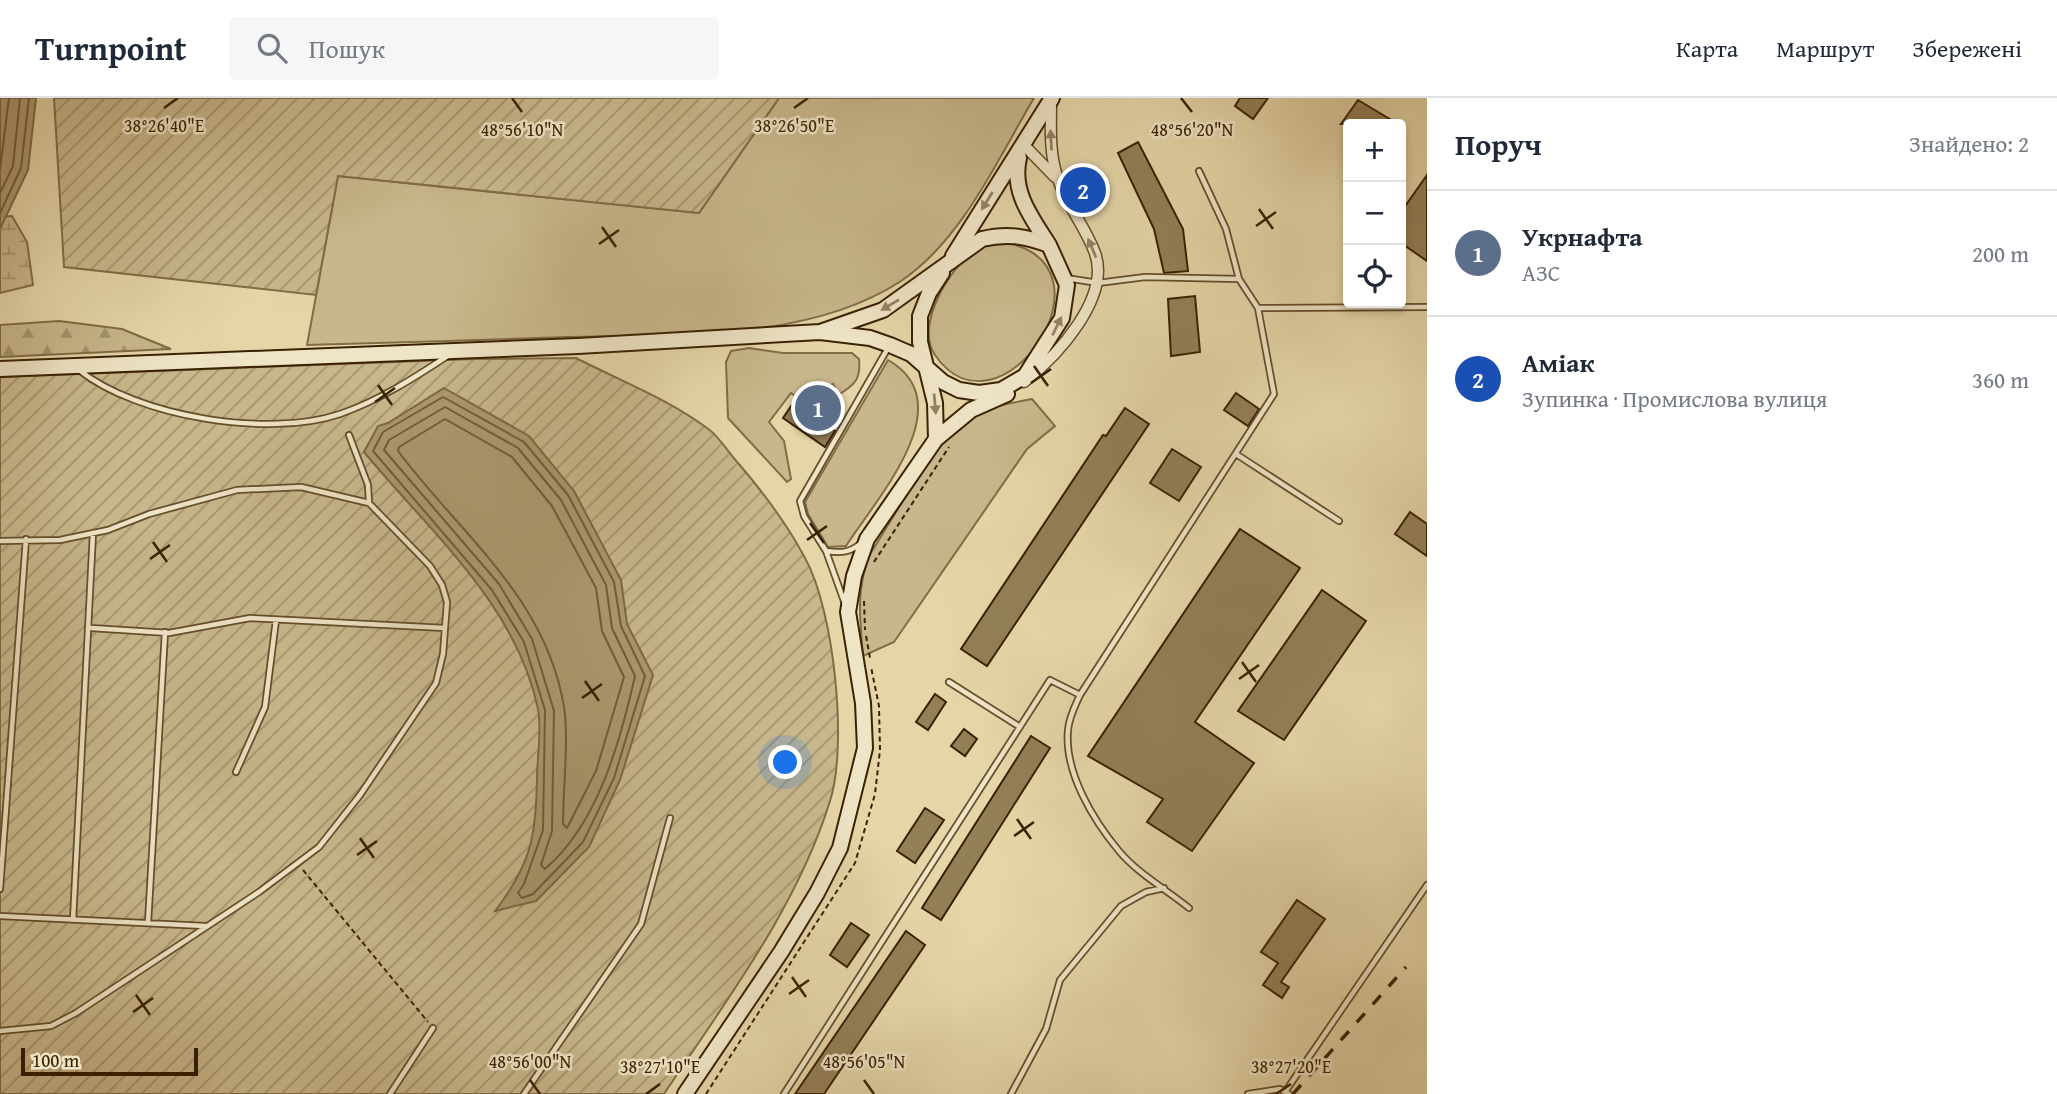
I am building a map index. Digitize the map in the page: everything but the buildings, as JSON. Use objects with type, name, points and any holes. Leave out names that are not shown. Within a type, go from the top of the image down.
[{"type":"main road","points":[[936,439],[936,402],[920,342],[920,316],[929,293],[1051,99]]},
{"type":"main road","points":[[685,1094],[788,940],[817,893],[839,848],[865,748],[863,703],[848,612],[854,576],[867,539],[936,439],[971,410],[1023,380],[1062,318],[1066,300],[1065,278],[1017,189],[1015,174],[1023,144]]},
{"type":"main road","points":[[820,332],[883,310],[982,239],[997,235],[1027,237],[1049,245]]},
{"type":"main road","points":[[0,369],[455,351],[820,332],[870,338],[890,345],[911,354],[959,390],[979,393],[1000,390],[1023,380]]},
{"type":"street","points":[[1023,380],[1068,342],[1098,283],[1099,266],[1094,251],[1058,180],[1052,159],[1051,99]]},
{"type":"street","points":[[1023,144],[1058,180]]},
{"type":"lane","points":[[1189,908],[1120,853],[1102,829],[1072,766],[1068,730],[1080,695],[1274,394],[1258,308],[1239,279],[1226,229],[1199,171]]},
{"type":"lane","points":[[1065,278],[1098,283],[1145,277],[1239,279]]},
{"type":"lane","points":[[1258,308],[1427,307]]},
{"type":"lane","points":[[848,612],[826,551],[804,516],[800,501],[890,345]]},
{"type":"lane","points":[[75,366],[96,383],[174,414],[267,424],[292,423],[339,414],[379,398],[455,351]]},
{"type":"lane","points":[[349,435],[368,485],[369,503]]},
{"type":"lane","points":[[1236,454],[1339,522]]},
{"type":"lane","points":[[0,541],[60,540],[93,533],[237,490],[302,487],[369,503],[416,550],[442,585],[447,603],[436,683],[422,707],[341,820],[319,846],[207,926],[51,1026],[0,1031]]},
{"type":"lane","points":[[73,920],[91,628],[93,533]]},
{"type":"lane","points":[[0,889],[26,539]]},
{"type":"lane","points":[[826,551],[852,551],[867,539]]},
{"type":"lane","points":[[91,628],[165,632],[250,618],[445,628]]},
{"type":"lane","points":[[236,772],[265,707],[276,620]]},
{"type":"lane","points":[[148,923],[165,632]]},
{"type":"lane","points":[[784,1094],[1050,680],[1080,695]]},
{"type":"lane","points":[[949,682],[1020,727]]},
{"type":"lane","points":[[524,1094],[640,924],[670,818]]},
{"type":"lane","points":[[1248,1094],[1280,1089],[1287,1093],[1427,884]]},
{"type":"lane","points":[[1011,1094],[1046,1029],[1060,980],[1121,906],[1146,892],[1164,888]]},
{"type":"lane","points":[[0,916],[207,926]]},
{"type":"lane","points":[[390,1094],[433,1028]]},
{"type":"path","points":[[297,863],[433,1028]]},
{"type":"green space","points":[[54,98],[779,98],[699,213],[338,176],[316,295],[64,267]]},
{"type":"green space","points":[[779,98],[1034,98],[961,221],[923,264],[901,281],[864,301],[824,315],[782,325],[694,334],[307,345],[338,176],[699,213]]},
{"type":"green space","points":[[12,216],[27,242],[33,285],[0,293],[0,217]]},
{"type":"green space","points":[[1003,242],[1038,257],[1053,282],[1052,312],[1039,342],[1017,366],[990,380],[961,378],[935,355],[929,328],[932,312],[947,282],[967,257],[983,246]]},
{"type":"green space","points":[[59,321],[122,329],[171,349],[0,357],[0,325]]},
{"type":"green space","points":[[749,348],[783,353],[852,353],[859,359],[858,377],[844,391],[838,395],[833,384],[810,397],[811,403],[808,405],[791,393],[769,422],[784,441],[791,479],[787,482],[728,418],[726,362],[731,351]]},
{"type":"green space","points":[[576,358],[660,399],[707,428],[756,485],[790,533],[815,581],[824,610],[835,678],[838,747],[835,777],[816,841],[799,879],[758,953],[664,1094],[0,1094],[0,377],[474,359]]},
{"type":"green space","points":[[888,360],[909,378],[918,401],[916,425],[907,452],[893,478],[846,546],[828,547],[808,514],[805,502]]},
{"type":"green space","points":[[1032,399],[1055,426],[1027,449],[894,642],[863,656],[860,606],[862,581],[869,556],[931,458],[959,424],[970,415]]},
{"type":"water","points":[[0,98],[36,98],[28,170],[0,229]]},
{"type":"water","points":[[444,388],[529,436],[574,491],[621,580],[627,624],[653,675],[620,780],[589,847],[536,901],[495,911],[517,879],[533,834],[538,709],[527,671],[511,636],[491,603],[442,541],[364,452],[378,426],[388,423]]},
{"type":"railway","points":[[1293,1094],[1406,967]]},
{"type":"place","name":"Аміак","points":[[1083,190]]},
{"type":"place","name":"Укрнафта","points":[[818,408]]}]
